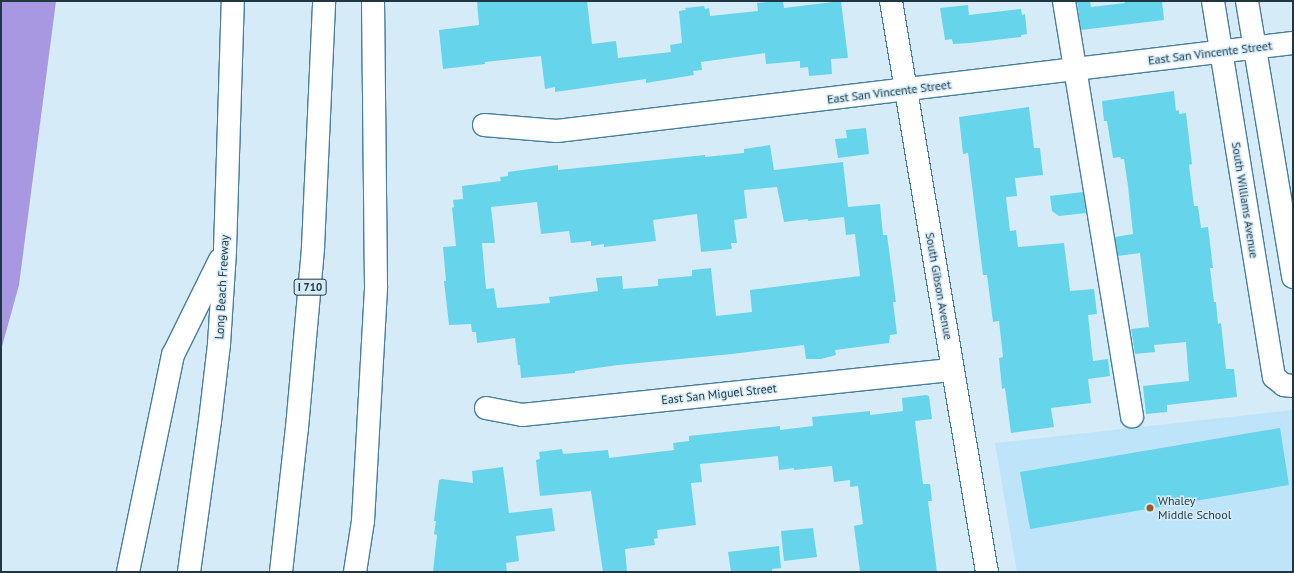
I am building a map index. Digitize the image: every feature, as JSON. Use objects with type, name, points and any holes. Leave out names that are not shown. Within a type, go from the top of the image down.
[{"type":"main road","name":"Long Beach Freeway","points":[[189,572],[216,367],[225,250],[233,1]]},
{"type":"main road","name":"I 710","points":[[281,572],[297,428],[313,247],[324,1]]},
{"type":"main road","points":[[355,572],[363,521],[376,286],[373,1]]},
{"type":"main road","name":"South Gibson Avenue","points":[[891,1],[987,572]]},
{"type":"main road","points":[[1064,1],[1132,416]]},
{"type":"main road","name":"South Williams Avenue","points":[[1213,1],[1274,377],[1284,385],[1293,386]]},
{"type":"main road","points":[[1247,1],[1293,277]]},
{"type":"main road","name":"East San Vincente Street","points":[[484,125],[557,131],[1293,43]]},
{"type":"main road","points":[[128,572],[173,355],[225,250]]},
{"type":"main road","name":"East San Miguel Street","points":[[486,408],[522,415],[953,370]]},
{"type":"shaded area","points":[[1,1],[56,1],[19,285],[1,350]]},
{"type":"shaded area","name":"Whaley Middle School","points":[[1293,410],[1293,572],[1017,572],[995,443]]},
{"type":"building","points":[[477,1],[587,1],[592,44],[616,41],[618,58],[671,52],[670,45],[682,43],[679,11],[686,10],[685,8],[704,6],[705,9],[709,8],[710,16],[758,11],[757,3],[783,1],[784,8],[841,1],[848,58],[831,59],[832,74],[809,76],[808,67],[800,68],[800,61],[766,64],[765,53],[701,62],[702,70],[693,71],[694,75],[646,83],[646,79],[555,92],[555,87],[545,89],[541,56],[485,62],[485,64],[443,69],[439,30],[479,25]]},
{"type":"building","points":[[1077,1],[1090,1],[1091,7],[1125,3],[1124,1],[1162,1],[1164,20],[1081,30]]},
{"type":"building","points":[[968,5],[969,15],[1021,9],[1022,15],[1025,14],[1027,34],[1021,35],[1021,37],[970,43],[953,44],[952,39],[945,40],[940,8]]},
{"type":"building","points":[[1174,91],[1176,111],[1179,110],[1179,114],[1186,113],[1192,164],[1189,165],[1194,206],[1198,206],[1201,228],[1208,227],[1213,268],[1210,268],[1214,302],[1216,302],[1218,324],[1221,323],[1226,369],[1234,369],[1237,397],[1167,405],[1167,412],[1146,414],[1143,386],[1189,381],[1186,342],[1154,345],[1155,352],[1135,354],[1131,329],[1149,327],[1140,253],[1118,256],[1115,237],[1133,234],[1124,159],[1121,159],[1120,157],[1113,158],[1107,121],[1104,121],[1102,101]]},
{"type":"building","points":[[1029,107],[1034,148],[1040,148],[1043,175],[1015,178],[1017,196],[1006,197],[1010,231],[1016,230],[1018,247],[1064,243],[1070,291],[1094,289],[1097,314],[1088,315],[1093,361],[1108,359],[1110,376],[1088,379],[1091,403],[1051,408],[1054,427],[1011,433],[1005,388],[1002,389],[999,358],[1003,357],[999,321],[993,322],[987,275],[983,275],[968,153],[963,154],[959,117]]},
{"type":"building","points":[[866,128],[869,154],[838,158],[835,139],[847,138],[846,130]]},
{"type":"building","points":[[770,145],[774,170],[843,162],[848,207],[880,204],[883,235],[887,235],[896,302],[893,302],[897,334],[890,335],[889,343],[835,350],[836,355],[821,359],[806,359],[804,345],[732,354],[618,365],[575,371],[575,373],[521,378],[515,338],[477,343],[476,332],[472,332],[471,324],[449,325],[444,281],[446,281],[443,247],[456,246],[452,208],[454,207],[453,200],[463,199],[462,186],[501,181],[500,177],[508,176],[508,172],[558,165],[558,170],[705,155],[705,157],[744,153],[744,149]],"holes":[[[777,187],[784,222],[844,217],[846,235],[855,234],[860,276],[750,290],[752,312],[716,316],[711,268],[692,270],[692,276],[658,279],[658,286],[623,289],[622,276],[596,278],[598,291],[549,297],[550,303],[497,308],[494,288],[486,289],[482,243],[495,243],[491,207],[537,202],[541,234],[569,231],[571,243],[591,241],[591,246],[604,244],[604,247],[656,241],[653,220],[697,214],[701,252],[732,249],[731,243],[737,243],[734,220],[747,218],[744,190]]]},
{"type":"building","points":[[1083,192],[1086,213],[1059,216],[1052,211],[1050,196]]},
{"type":"building","points":[[926,395],[929,396],[932,419],[915,421],[923,484],[930,484],[932,501],[928,501],[937,572],[860,572],[854,526],[863,524],[858,486],[850,487],[850,480],[834,482],[832,466],[779,470],[778,456],[700,464],[702,482],[691,483],[696,525],[657,530],[658,538],[654,539],[655,545],[625,549],[627,572],[603,572],[591,491],[540,496],[536,460],[540,459],[539,452],[562,449],[563,454],[608,450],[609,458],[674,450],[673,443],[689,441],[689,436],[780,426],[780,430],[813,426],[812,417],[870,411],[870,415],[903,411],[902,398]]},
{"type":"building","points":[[1280,428],[1289,485],[1030,529],[1020,472]]},
{"type":"building","points":[[503,467],[509,513],[552,508],[555,531],[516,536],[519,561],[506,563],[507,572],[433,572],[437,535],[434,534],[436,521],[434,521],[439,480],[442,479],[473,483],[472,471]]},
{"type":"building","points":[[813,528],[817,557],[784,561],[781,531]]},
{"type":"building","points":[[779,546],[781,568],[772,569],[772,572],[731,572],[728,552]]},
{"type":"place","name":"Whaley Middle School","points":[[1150,508]]}]
